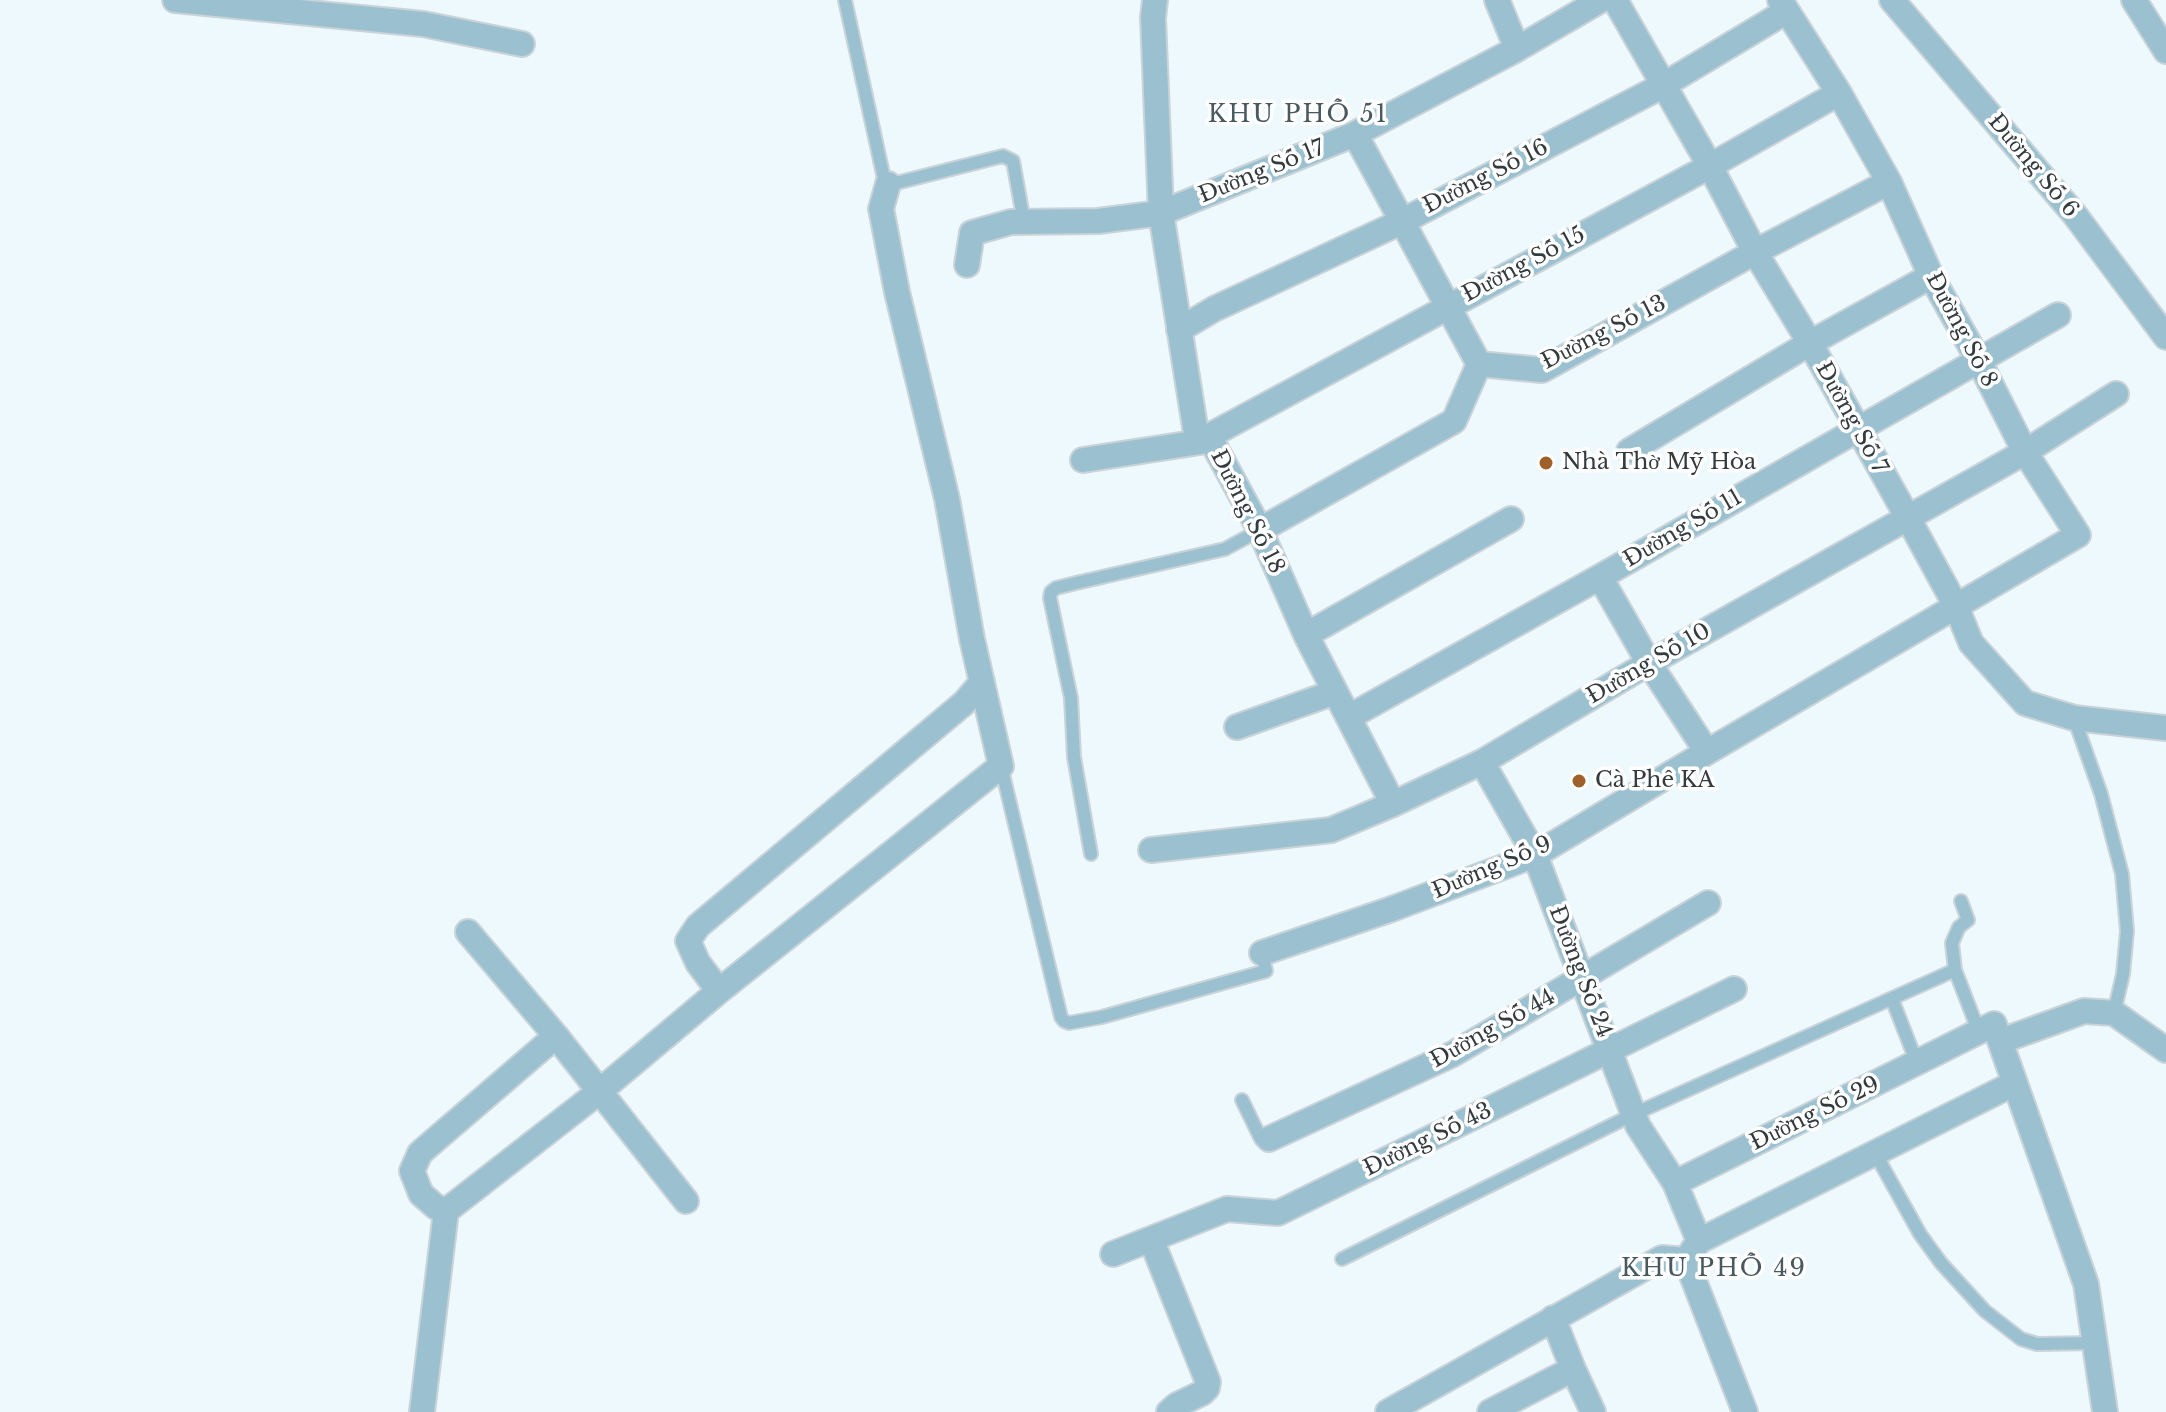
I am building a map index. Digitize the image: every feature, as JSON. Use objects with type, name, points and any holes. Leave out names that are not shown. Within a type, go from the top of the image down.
[{"type":"street","points":[[175,0],[424,12],[522,44]]},
{"type":"street","name":"Đường Số 18","points":[[1155,0],[1153,18],[1161,213],[1195,427],[1260,530],[1306,635],[1393,804]]},
{"type":"street","points":[[1497,0],[1517,49]]},
{"type":"street","name":"Đường Số 17","points":[[967,265],[972,233],[1011,222],[1098,221],[1161,213],[1355,134],[1517,49],[1601,0]]},
{"type":"street","name":"Đường Số 7","points":[[1615,0],[1908,518],[1956,606],[1971,643],[2025,703],[2074,718],[2166,728]]},
{"type":"street","name":"Đường Số 6","points":[[1892,0],[2075,215],[2166,337]]},
{"type":"street","points":[[2134,0],[2166,51]]},
{"type":"street","name":"Đường Số 16","points":[[1179,330],[1214,309],[1401,222],[1662,86],[1783,5]]},
{"type":"street","name":"Đường Số 8","points":[[1783,5],[1839,93],[1889,182],[1931,276],[2025,452],[2078,535],[1956,606]]},
{"type":"street","name":"Đường Số 15","points":[[1083,460],[1204,439],[1839,93]]},
{"type":"street","points":[[1260,530],[1454,421],[1479,364],[1355,134]]},
{"type":"street","name":"Đường Số 13","points":[[1479,364],[1542,370],[1889,182]]},
{"type":"street","points":[[422,1412],[446,1211],[600,1091],[719,991],[1001,766],[972,639],[947,499],[897,292],[881,209],[888,184]]},
{"type":"street","points":[[1629,451],[1810,343],[1931,276]]},
{"type":"street","name":"Đường Số 11","points":[[1349,717],[2058,315]]},
{"type":"street","name":"Đường Số 10","points":[[1151,850],[1331,830],[1482,762],[1649,663],[2025,452],[2116,394]]},
{"type":"street","points":[[1306,635],[1511,519]]},
{"type":"street","points":[[1600,577],[1649,663],[1707,752]]},
{"type":"street","name":"Đường Số 9","points":[[1262,953],[1389,910],[1535,855],[1956,606]]},
{"type":"street","points":[[719,991],[698,963],[688,941],[698,926],[964,703],[982,682]]},
{"type":"street","points":[[1237,727],[1335,692]]},
{"type":"street","name":"Đường Số 24","points":[[1482,762],[1535,855],[1638,1126],[1675,1183]]},
{"type":"street","name":"Đường Số 44","points":[[1269,1139],[1453,1054],[1708,903]]},
{"type":"street","points":[[468,932],[556,1036],[686,1201]]},
{"type":"street","name":"Đường Số 43","points":[[1113,1254],[1227,1209],[1278,1213],[1734,989]]},
{"type":"street","name":"Đường Số 29","points":[[1675,1183],[1917,1063],[1990,1036],[2084,1011],[2114,1013]]},
{"type":"street","points":[[2114,1013],[2166,1050]]},
{"type":"street","points":[[446,1211],[421,1194],[412,1171],[420,1153],[556,1036]]},
{"type":"street","points":[[1990,1036],[2015,1083],[2086,1284],[2105,1412]]},
{"type":"street","points":[[1388,1412],[1662,1258],[1692,1251],[1875,1153],[2015,1083]]},
{"type":"street","points":[[1675,1183],[1692,1251],[1745,1412]]},
{"type":"street","points":[[1151,1239],[1208,1382],[1202,1393],[1169,1412]]},
{"type":"street","points":[[1553,1318],[1593,1412]]},
{"type":"street","points":[[1490,1412],[1573,1369]]},
{"type":"lane","points":[[845,0],[883,174],[888,184],[1003,156],[1013,161],[1024,222]]},
{"type":"lane","points":[[1091,854],[1074,757],[1071,698],[1051,592],[1076,583],[1225,549],[1260,530]]},
{"type":"lane","points":[[2074,718],[2101,794],[2122,874],[2127,931],[2123,974],[2114,1013]]},
{"type":"lane","points":[[1001,766],[1064,1021],[1069,1023],[1125,1011],[1266,971],[1262,953]]},
{"type":"lane","points":[[1961,901],[1968,920],[1959,927],[1952,943],[1955,970],[1990,1036]]},
{"type":"lane","points":[[1342,1259],[1634,1114],[1955,970]]},
{"type":"lane","points":[[1892,999],[1917,1063]]},
{"type":"lane","points":[[1242,1100],[1261,1139],[1269,1139]]},
{"type":"lane","points":[[1875,1153],[1920,1234],[1941,1263],[1985,1311],[2021,1339],[2037,1344],[2095,1343]]},
{"type":"place","name":"Nhà Thờ Mỹ Hòa","points":[[1546,463]]},
{"type":"place","name":"Cà Phê KA","points":[[1579,781]]},
{"type":"district","name":"KHU PHỐ 51","points":[[1298,115]]},
{"type":"district","name":"KHU PHỐ 49","points":[[1714,1269]]}]
